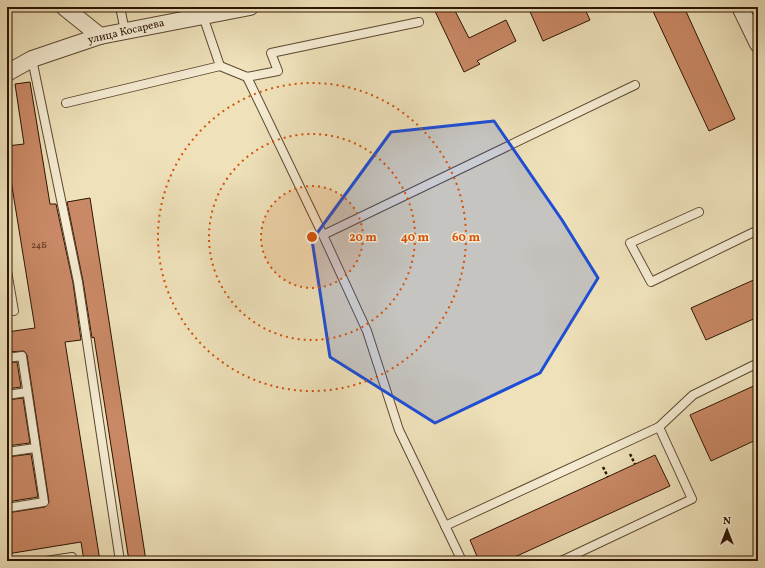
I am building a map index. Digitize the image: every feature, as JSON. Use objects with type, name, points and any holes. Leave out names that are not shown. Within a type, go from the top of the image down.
[{"type":"street","points":[[64,7],[100,36]]},
{"type":"street","name":"улица Косарева","points":[[7,73],[32,59],[100,36],[248,7]]},
{"type":"street","points":[[740,7],[758,44]]},
{"type":"lane","points":[[120,7],[125,31]]},
{"type":"lane","points":[[203,16],[220,66]]},
{"type":"lane","points":[[66,103],[220,66],[247,77],[278,70],[272,53],[419,22]]},
{"type":"lane","points":[[32,59],[78,282],[120,561]]},
{"type":"lane","points":[[247,77],[323,235],[367,331],[399,430],[462,561]]},
{"type":"lane","points":[[323,235],[634,85]]},
{"type":"lane","points":[[699,212],[630,243],[651,282],[758,230]]},
{"type":"lane","points":[[7,271],[14,311]]},
{"type":"lane","points":[[7,358],[22,356],[26,392],[44,502],[7,508]]},
{"type":"lane","points":[[445,526],[659,427],[693,395],[758,363]]},
{"type":"lane","points":[[7,394],[26,392]]},
{"type":"lane","points":[[561,561],[692,499],[659,427]]},
{"type":"lane","points":[[7,452],[35,448]]},
{"type":"lane","points":[[46,561],[72,557],[73,561]]},
{"type":"highlighted area","points":[[494,121],[562,220],[598,278],[540,373],[435,423],[330,357],[312,240],[391,132]]},
{"type":"building","points":[[433,7],[453,7],[469,38],[506,20],[516,41],[477,61],[480,64],[464,72]]},
{"type":"building","points":[[528,7],[584,7],[590,20],[543,41]]},
{"type":"building","points":[[651,7],[684,7],[735,119],[709,131]]},
{"type":"building","points":[[30,82],[50,204],[56,204],[73,283],[81,340],[65,342],[100,561],[84,561],[81,542],[7,554],[7,513],[45,507],[49,502],[27,355],[24,351],[7,352],[7,332],[35,328],[7,156],[7,146],[24,144],[15,84]]},
{"type":"building","points":[[90,198],[146,561],[129,561],[94,337],[92,338],[83,281],[67,202]]},
{"type":"building","points":[[758,278],[758,317],[706,340],[691,308]]},
{"type":"building","points":[[17,362],[21,387],[7,389],[7,363]]},
{"type":"building","points":[[758,384],[758,439],[711,461],[690,415]]},
{"type":"building","points":[[23,398],[30,443],[7,446],[7,400]]},
{"type":"building","points":[[31,454],[38,497],[7,502],[7,457]]},
{"type":"building","points":[[655,455],[670,486],[506,561],[479,561],[470,540]]}]
